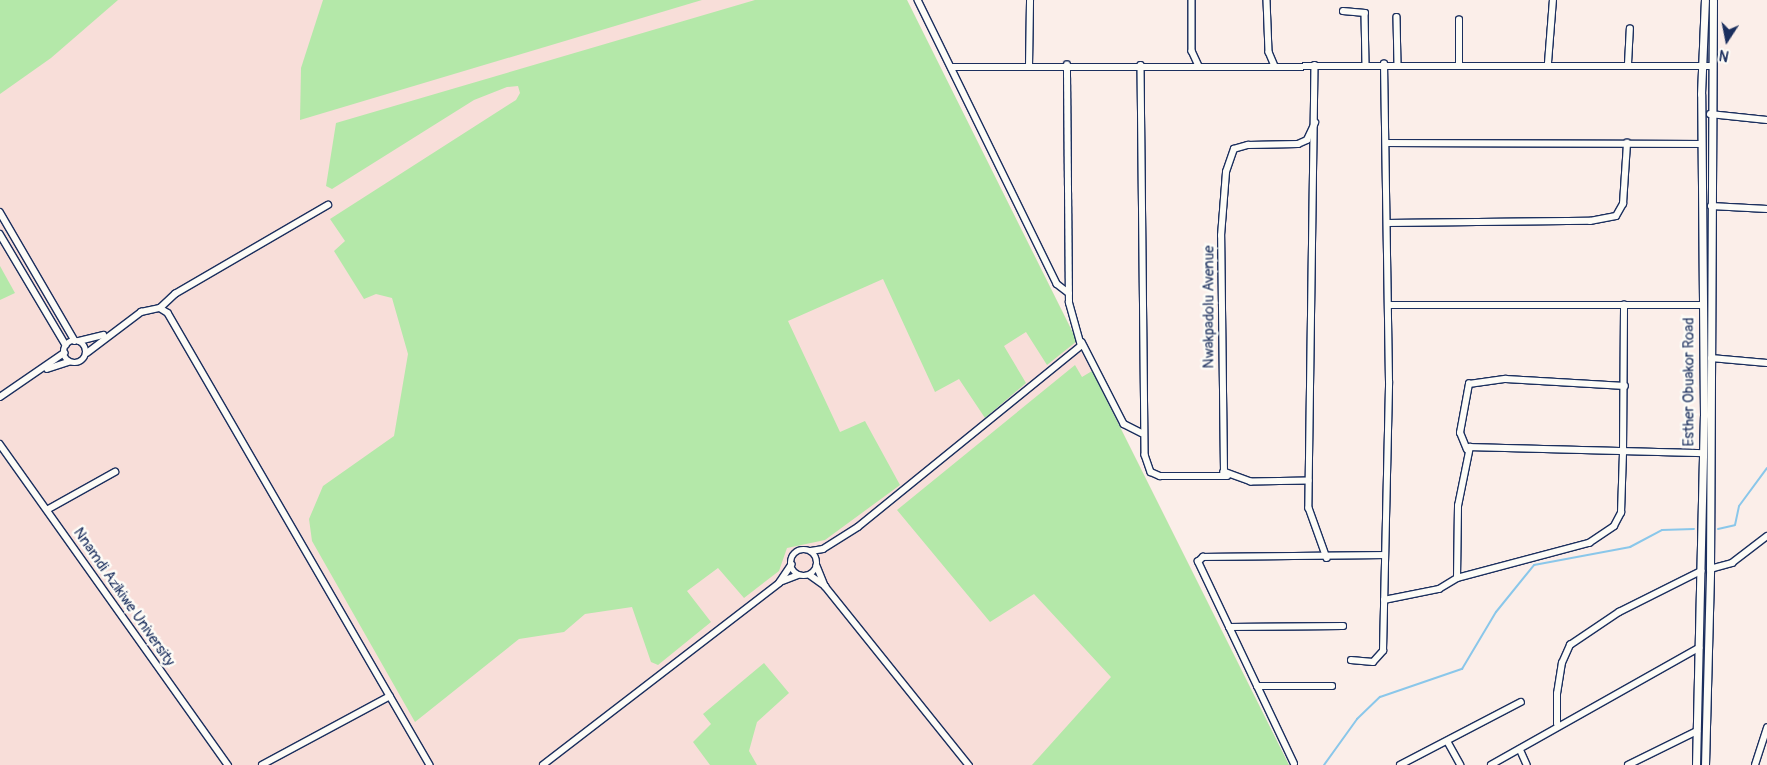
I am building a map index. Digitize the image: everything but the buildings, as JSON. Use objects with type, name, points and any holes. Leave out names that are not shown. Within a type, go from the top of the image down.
[{"type":"street","points":[[918,0],[1057,284],[1069,293]]},
{"type":"street","points":[[1029,66],[1030,0]]},
{"type":"street","points":[[1192,0],[1192,51],[1199,66]]},
{"type":"street","points":[[1267,0],[1269,52],[1275,66]]},
{"type":"street","points":[[1548,63],[1553,0]]},
{"type":"street","name":"Esther Obuakor Road","points":[[1696,765],[1703,453],[1702,66],[1705,0]]},
{"type":"street","name":"Esther Obuakor Road","points":[[1705,765],[1710,569],[1710,66],[1713,0]]},
{"type":"street","points":[[1343,11],[1365,13],[1366,64]]},
{"type":"street","points":[[1397,17],[1398,64]]},
{"type":"street","points":[[1459,20],[1459,64]]},
{"type":"street","points":[[1628,64],[1630,29]]},
{"type":"street","points":[[952,67],[1548,63],[1710,66]]},
{"type":"street","points":[[1315,64],[1313,433],[1309,508],[1327,558]]},
{"type":"street","points":[[1351,660],[1373,662],[1382,657],[1388,305],[1384,64]]},
{"type":"street","points":[[1067,65],[1069,293],[1071,316],[1081,341],[1124,424],[1142,433]]},
{"type":"street","points":[[1141,65],[1142,433],[1151,472],[1227,476],[1251,482],[1309,481]]},
{"type":"street","points":[[1710,114],[1767,120]]},
{"type":"street","name":"Nwakpadolu Avenue","points":[[1227,476],[1223,465],[1221,236],[1226,172],[1239,146],[1298,144],[1307,140],[1315,123]]},
{"type":"street","points":[[1387,223],[1590,221],[1616,216],[1623,204],[1627,143]]},
{"type":"street","points":[[1386,144],[1702,144]]},
{"type":"street","points":[[42,370],[69,362],[83,361],[87,353],[105,335],[141,312],[160,308],[175,294],[328,205]]},
{"type":"street","points":[[1710,206],[1767,209]]},
{"type":"street","points":[[0,212],[77,341],[87,353]]},
{"type":"street","points":[[0,234],[66,345],[64,352],[42,370],[0,397]]},
{"type":"street","points":[[1388,305],[1703,305]]},
{"type":"street","points":[[1384,600],[1439,588],[1457,578],[1604,536],[1620,514],[1625,386],[1624,306]]},
{"type":"street","points":[[160,308],[184,339],[430,765]]},
{"type":"street","points":[[66,345],[105,335]]},
{"type":"street","points":[[778,583],[799,551],[823,549],[858,527],[1079,349],[1081,341]]},
{"type":"street","points":[[64,352],[69,362]]},
{"type":"street","points":[[1711,358],[1767,363]]},
{"type":"street","points":[[1457,578],[1458,506],[1467,450],[1460,432],[1469,384],[1506,379],[1625,386]]},
{"type":"street","name":"Nnamdi Azikiwe University","points":[[0,444],[228,765]]},
{"type":"street","points":[[1467,450],[1473,446],[1623,453],[1703,453]]},
{"type":"street","points":[[47,510],[115,472]]},
{"type":"street","points":[[1710,569],[1732,563],[1767,536]]},
{"type":"street","points":[[810,575],[818,563],[823,549]]},
{"type":"street","points":[[811,551],[818,563],[825,586]]},
{"type":"street","points":[[1294,764],[1198,568],[1203,557],[1327,558],[1384,555]]},
{"type":"street","points":[[791,565],[798,575]]},
{"type":"street","points":[[1557,724],[1557,694],[1570,645],[1619,612],[1701,571]]},
{"type":"street","points":[[543,765],[778,583],[798,575],[810,575],[825,586],[969,765]]},
{"type":"street","points":[[1228,628],[1343,626]]},
{"type":"street","points":[[1491,765],[1520,749],[1557,724],[1699,648]]},
{"type":"street","points":[[1257,686],[1332,686]]},
{"type":"street","points":[[262,765],[390,696]]},
{"type":"street","points":[[1400,765],[1448,742],[1521,702]]},
{"type":"street","points":[[1755,765],[1767,728]]},
{"type":"street","points":[[1628,765],[1697,731]]},
{"type":"street","points":[[1448,742],[1461,765]]},
{"type":"street","points":[[1520,749],[1527,765]]},
{"type":"shaded area","points":[[0,0],[907,0],[1289,765],[0,765]]},
{"type":"green space","points":[[0,0],[118,0],[51,58],[0,94]]},
{"type":"green space","points":[[323,0],[702,0],[300,120],[301,68]]},
{"type":"green space","points":[[755,0],[907,0],[1077,341],[1047,365],[1026,332],[1004,346],[1026,383],[985,418],[959,379],[935,392],[883,279],[788,321],[840,432],[865,421],[900,485],[825,540],[787,548],[779,571],[744,598],[718,568],[687,591],[711,622],[658,665],[651,662],[632,607],[585,614],[564,632],[519,639],[415,722],[312,541],[309,519],[323,486],[394,436],[408,354],[392,298],[376,294],[364,299],[334,251],[345,241],[330,219],[516,100],[520,93],[518,86],[507,87],[474,100],[332,189],[326,186],[336,123]]},
{"type":"green space","points":[[0,266],[15,293],[0,300]]},
{"type":"green space","points":[[1075,365],[1082,377],[1092,371],[1289,765],[1032,765],[1111,677],[1034,594],[990,622],[897,510]]},
{"type":"green space","points":[[764,663],[789,693],[757,722],[749,751],[757,765],[710,765],[693,742],[711,724],[703,714]]},
{"type":"waterway","points":[[1718,529],[1735,525],[1739,506],[1767,468]]},
{"type":"waterway","points":[[1324,765],[1357,719],[1380,697],[1462,669],[1496,612],[1534,565],[1630,547],[1662,530],[1694,529]]}]
